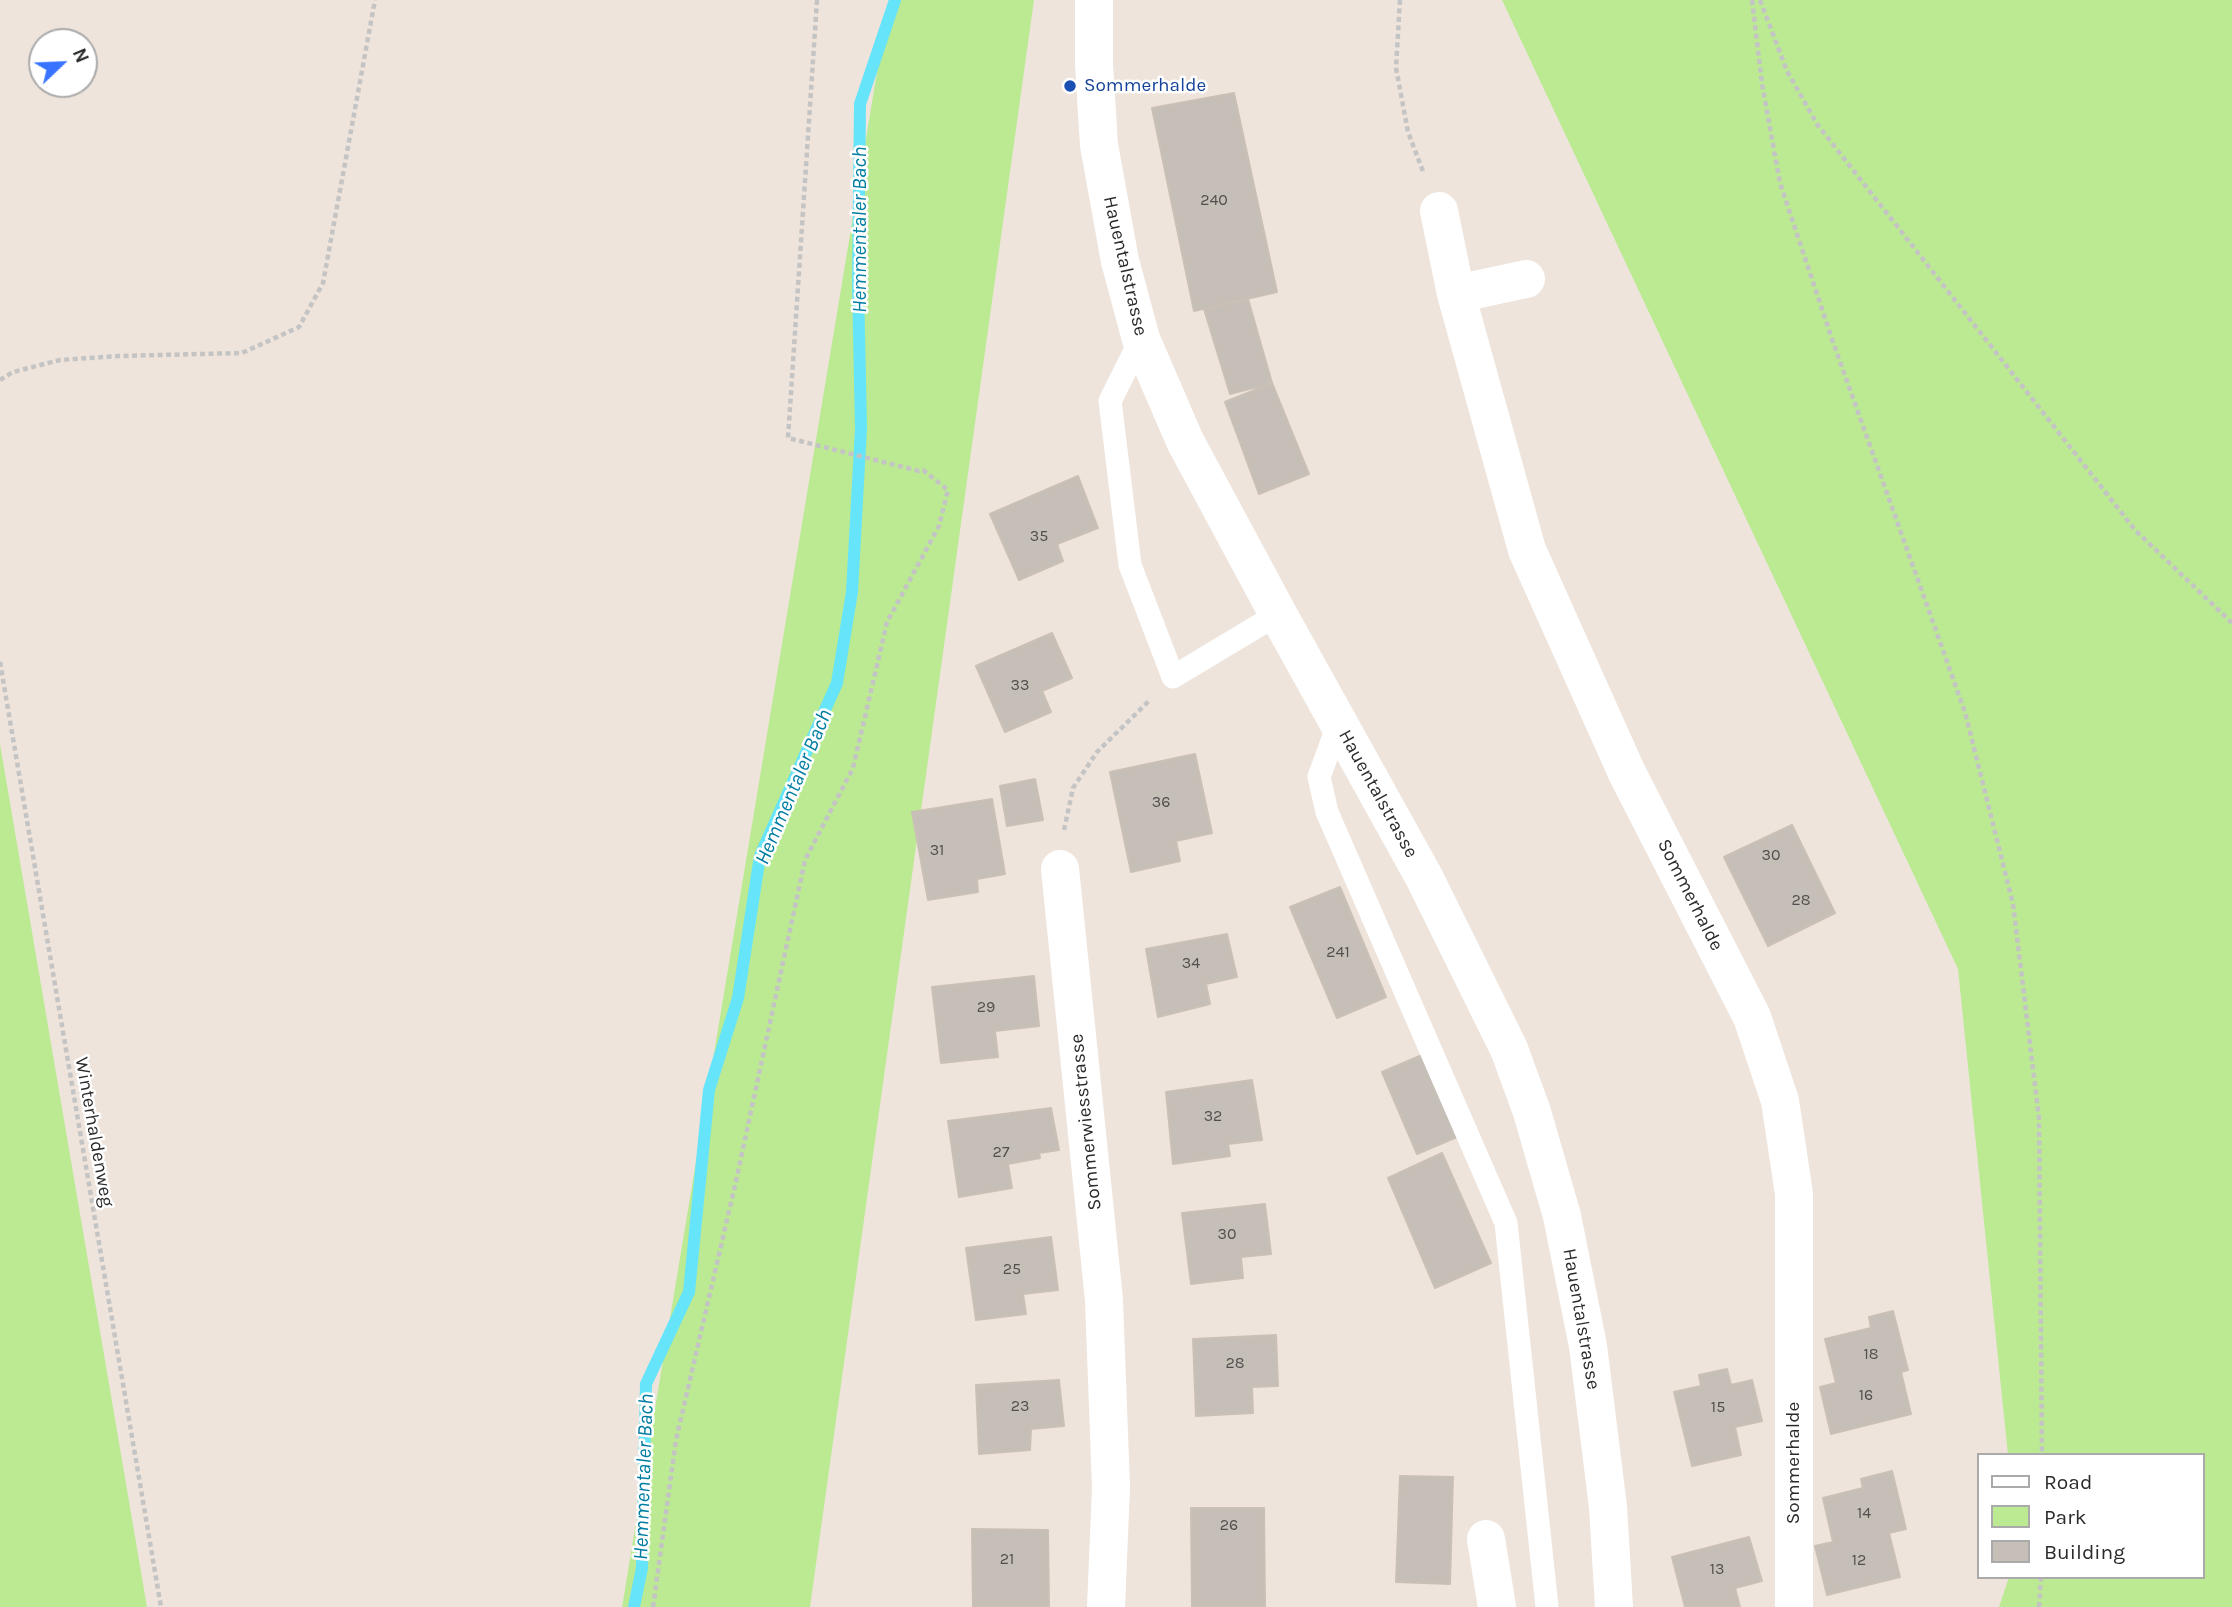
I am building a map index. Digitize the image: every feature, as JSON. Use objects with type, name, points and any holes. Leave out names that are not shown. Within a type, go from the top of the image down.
[{"type":"street","name":"Hauentalstrasse","points":[[1094,0],[1094,64],[1099,145],[1120,261],[1141,339],[1185,441],[1430,889],[1509,1049],[1532,1112],[1562,1216],[1588,1346],[1608,1507],[1614,1607]]},
{"type":"street","name":"Sommerhalde","points":[[1439,211],[1457,294],[1527,550],[1627,773],[1752,1017],[1780,1101],[1794,1194],[1794,1607]]},
{"type":"street","points":[[1457,294],[1526,279]]},
{"type":"street","name":"Sommerwiesstrasse","points":[[1060,869],[1104,1300],[1111,1487],[1106,1607]]},
{"type":"street","points":[[1486,1539],[1497,1607]]},
{"type":"lane","points":[[1141,339],[1110,401],[1130,565],[1173,677],[1278,614]]},
{"type":"lane","points":[[1338,725],[1320,777],[1327,812],[1506,1223],[1547,1607]]},
{"type":"path","points":[[0,380],[13,372],[60,360],[242,353],[299,327],[323,283],[375,0]]},
{"type":"path","points":[[653,1607],[676,1440],[739,1167],[804,860],[853,768],[887,622],[939,526],[948,490],[923,470],[788,438],[817,0]]},
{"type":"path","points":[[1400,0],[1396,68],[1408,132],[1439,211]]},
{"type":"path","points":[[1752,0],[1762,84],[1780,183],[1833,342],[1965,712],[2013,904],[2039,1118],[2042,1453]]},
{"type":"path","points":[[1760,0],[1787,71],[1817,124],[2135,530],[2232,623]]},
{"type":"path","name":"Winterhaldenweg","points":[[0,662],[161,1607]]},
{"type":"path","points":[[1060,869],[1073,789],[1097,752],[1173,677]]},
{"type":"path","points":[[2039,1607],[2041,1579]]},
{"type":"green space","points":[[889,0],[1034,0],[810,1607],[622,1607]]},
{"type":"green space","points":[[1502,0],[2232,0],[2232,1607],[1999,1607],[2008,1579],[2204,1579],[2204,1453],[2008,1453],[1958,969]]},
{"type":"green space","points":[[0,744],[147,1607],[0,1607]]},
{"type":"building","points":[[1234,93],[1277,292],[1194,311],[1152,108]]},
{"type":"building","points":[[1248,299],[1272,383],[1230,394],[1204,309]]},
{"type":"building","points":[[1272,383],[1309,474],[1259,494],[1225,402]]},
{"type":"building","points":[[1078,476],[1098,528],[1057,544],[1063,561],[1019,580],[990,514]]},
{"type":"building","points":[[1052,633],[1072,678],[1042,691],[1051,712],[1005,732],[976,666]]},
{"type":"building","points":[[1195,754],[1212,833],[1176,841],[1180,861],[1131,872],[1110,772]]},
{"type":"building","points":[[1035,779],[1043,820],[1007,826],[1000,786]]},
{"type":"building","points":[[992,799],[1005,874],[977,879],[978,892],[928,900],[912,812]]},
{"type":"building","points":[[1792,825],[1835,913],[1768,946],[1724,857]]},
{"type":"building","points":[[1340,887],[1386,997],[1337,1018],[1290,907]]},
{"type":"building","points":[[1227,934],[1237,977],[1206,984],[1210,1004],[1158,1017],[1146,949]]},
{"type":"building","points":[[1034,976],[1039,1026],[995,1031],[998,1057],[941,1063],[932,987]]},
{"type":"building","points":[[1422,1055],[1457,1137],[1417,1154],[1382,1072]]},
{"type":"building","points":[[1252,1080],[1262,1140],[1228,1144],[1230,1156],[1173,1164],[1166,1092]]},
{"type":"building","points":[[1051,1108],[1059,1150],[1039,1153],[1040,1158],[1008,1164],[1012,1188],[959,1197],[948,1121]]},
{"type":"building","points":[[1442,1153],[1491,1263],[1435,1288],[1388,1178]]},
{"type":"building","points":[[1265,1204],[1271,1254],[1241,1257],[1243,1278],[1191,1284],[1182,1213]]},
{"type":"building","points":[[1051,1237],[1058,1290],[1023,1294],[1026,1314],[976,1320],[966,1248]]},
{"type":"building","points":[[1893,1311],[1908,1370],[1901,1372],[1911,1414],[1831,1434],[1820,1387],[1836,1383],[1825,1339],[1871,1328],[1869,1317]]},
{"type":"building","points":[[1276,1335],[1278,1386],[1252,1387],[1253,1413],[1196,1416],[1193,1339]]},
{"type":"building","points":[[1727,1369],[1731,1385],[1752,1380],[1762,1421],[1735,1427],[1741,1455],[1692,1466],[1674,1392],[1701,1386],[1699,1375]]},
{"type":"building","points":[[1059,1380],[1064,1426],[1031,1429],[1030,1450],[979,1454],[976,1385]]},
{"type":"building","points":[[1892,1471],[1906,1529],[1889,1533],[1900,1577],[1827,1595],[1815,1546],[1833,1542],[1823,1498],[1863,1488],[1861,1479]]},
{"type":"building","points":[[1400,1476],[1453,1477],[1450,1584],[1396,1582]]},
{"type":"building","points":[[1191,1508],[1264,1508],[1265,1607],[1192,1607]]},
{"type":"building","points":[[972,1529],[1048,1530],[1049,1607],[973,1607]]},
{"type":"building","points":[[1749,1537],[1762,1581],[1735,1588],[1740,1607],[1685,1607],[1672,1557]]},
{"type":"waterway","name":"Hemmentaler Bach","points":[[634,1607],[642,1568],[646,1384],[689,1292],[709,1090],[738,998],[760,856],[837,683],[852,592],[861,428],[858,284],[860,104],[895,0]]},
{"type":"place","name":"Sommerhalde","points":[[1070,86]]}]
